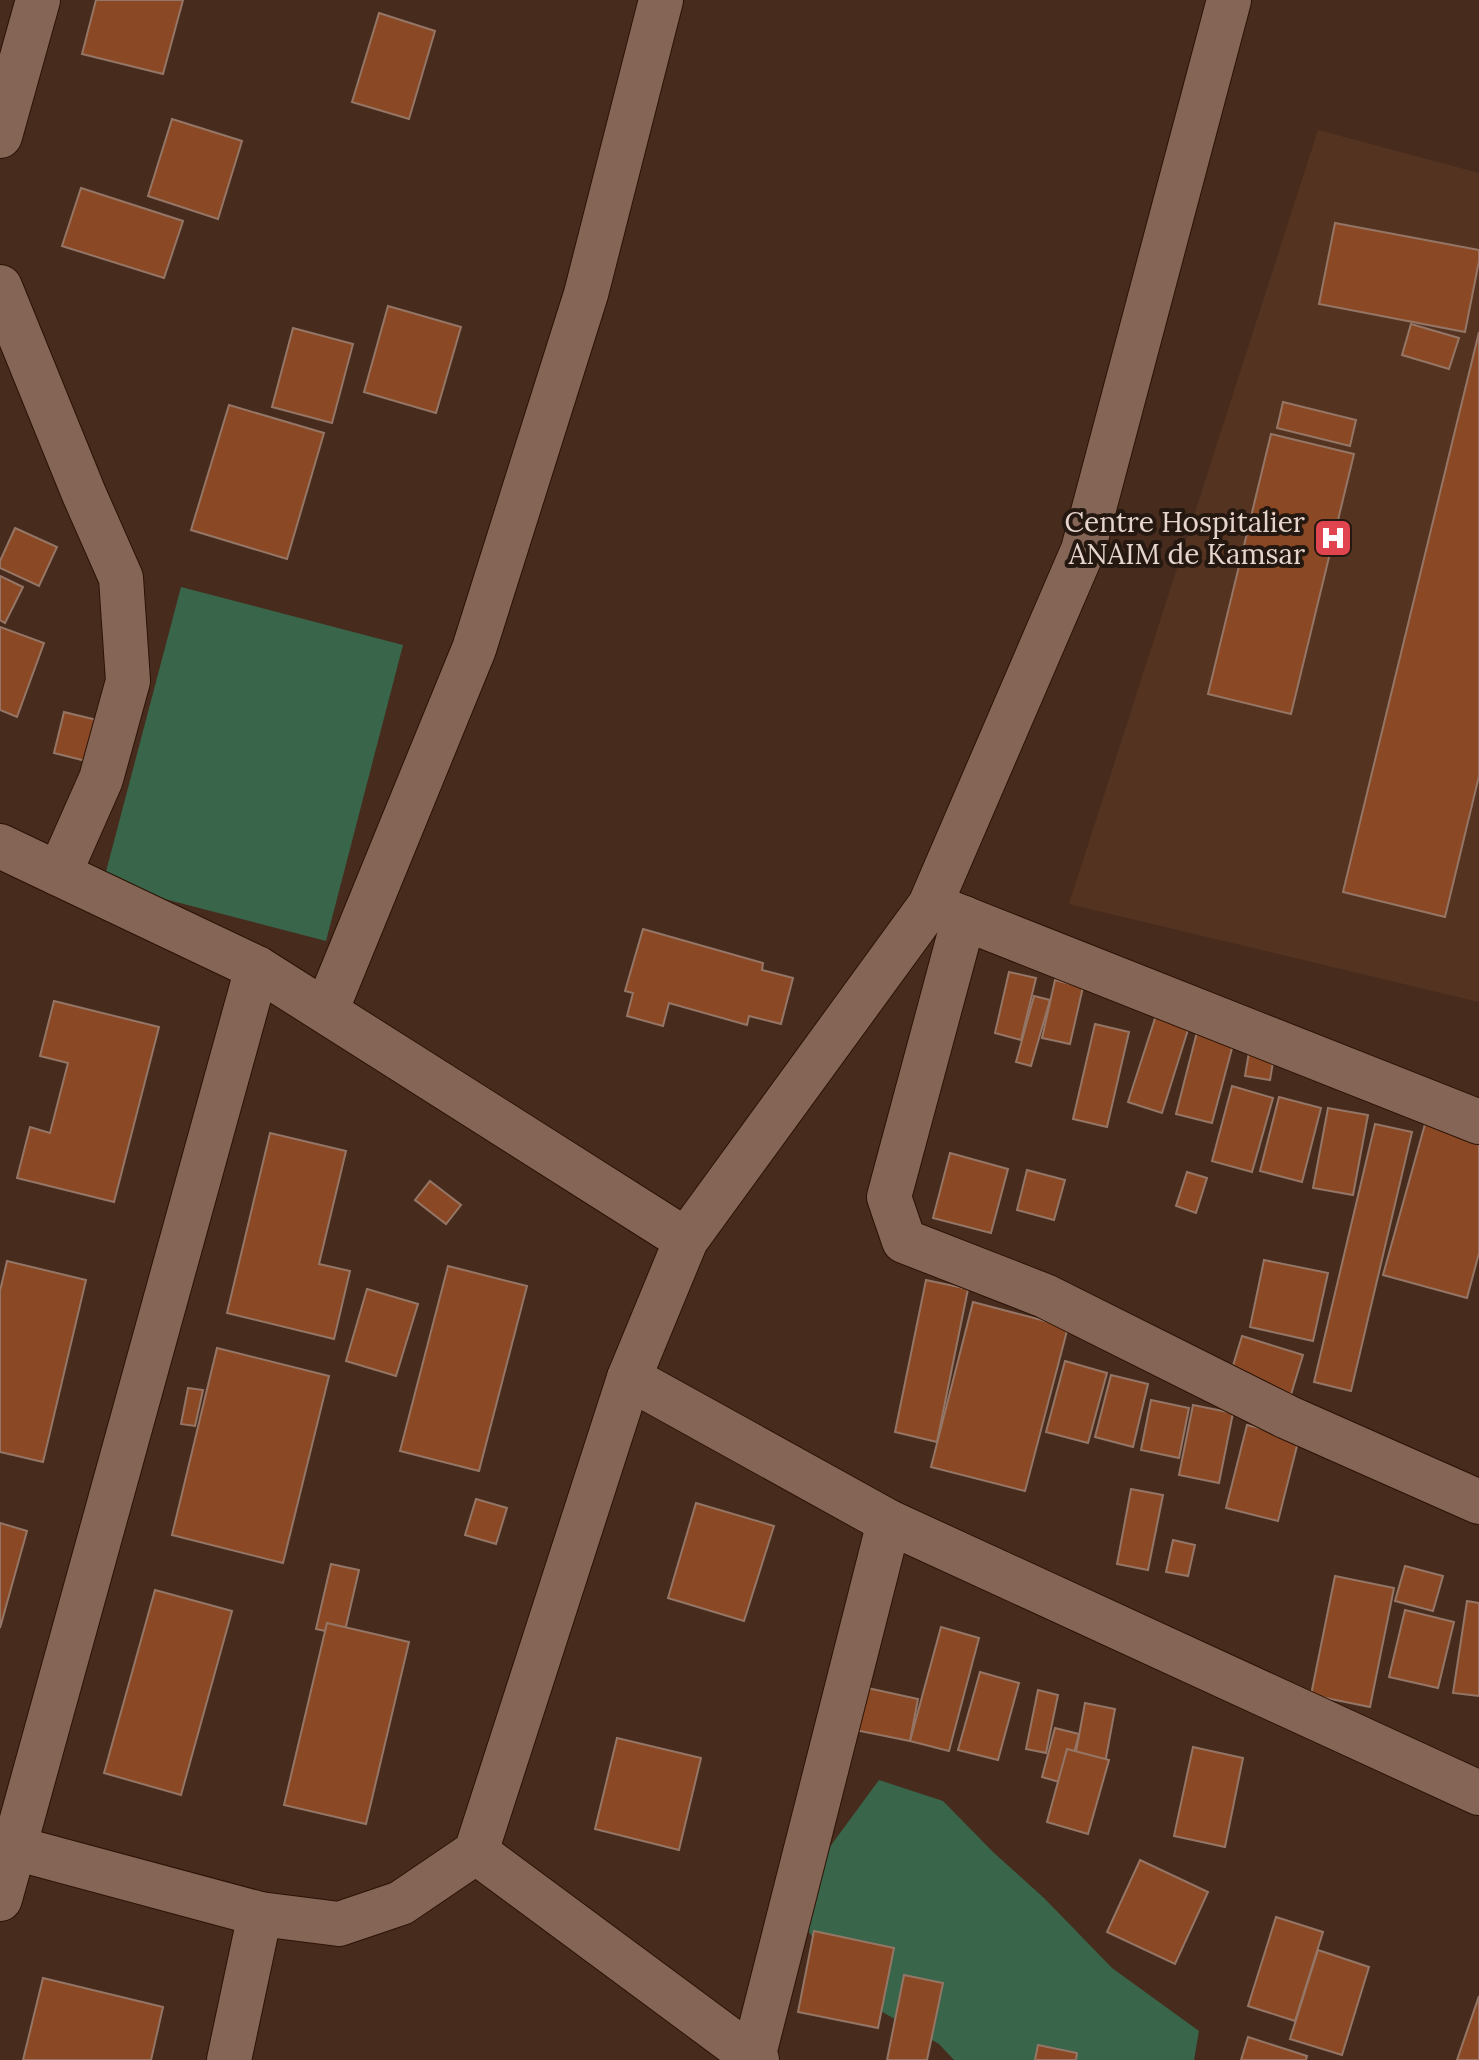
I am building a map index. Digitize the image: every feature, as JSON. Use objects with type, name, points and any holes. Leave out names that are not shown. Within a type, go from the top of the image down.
[{"type":"street","points":[[0,136],[38,0]]},
{"type":"street","points":[[326,1011],[474,649],[586,294],[661,0]]},
{"type":"street","points":[[1229,0],[1083,550],[947,912],[889,1197],[904,1241],[1045,1296],[1287,1417],[1479,1502]]},
{"type":"street","points":[[0,287],[121,578],[128,681],[101,779],[59,874]]},
{"type":"street","points":[[0,846],[257,968],[686,1240]]},
{"type":"street","points":[[947,912],[1479,1122]]},
{"type":"street","points":[[7,1846],[260,1914],[339,1924],[401,1903],[476,1852],[629,1378],[686,1240],[947,912]]},
{"type":"street","points":[[0,1899],[7,1846],[257,968]]},
{"type":"street","points":[[629,1378],[889,1522],[1479,1793]]},
{"type":"street","points":[[476,1852],[755,2059],[889,1522]]},
{"type":"street","points":[[229,2060],[260,1914]]},
{"type":"shaded area","name":"Centre Hospitalier ANAIM de Kamsar","points":[[1318,130],[1479,173],[1479,1002],[1069,904]]},
{"type":"green space","points":[[181,587],[403,645],[326,941],[103,883]]},
{"type":"green space","points":[[879,1780],[943,1801],[1112,1968],[1199,2031],[1194,2060],[954,2060],[939,2044],[854,1996],[804,1925],[815,1867]]},
{"type":"building","points":[[96,0],[183,0],[163,74],[82,54]]},
{"type":"building","points":[[379,13],[435,31],[409,119],[352,102]]},
{"type":"building","points":[[172,119],[242,141],[218,219],[148,196]]},
{"type":"building","points":[[81,188],[183,221],[164,278],[62,246]]},
{"type":"building","points":[[1335,223],[1479,250],[1465,332],[1319,304]]},
{"type":"building","points":[[388,306],[461,327],[436,413],[364,392]]},
{"type":"building","points":[[1411,324],[1459,338],[1449,369],[1402,355]]},
{"type":"building","points":[[293,328],[353,344],[332,423],[272,407]]},
{"type":"building","points":[[1479,332],[1479,776],[1445,917],[1343,892]]},
{"type":"building","points":[[1283,402],[1356,420],[1350,446],[1277,428]]},
{"type":"building","points":[[229,405],[324,433],[287,559],[191,530]]},
{"type":"building","points":[[1271,434],[1354,454],[1291,714],[1208,694]]},
{"type":"building","points":[[15,528],[57,547],[39,586],[0,568],[0,561]]},
{"type":"building","points":[[0,576],[23,587],[5,623],[0,620]]},
{"type":"building","points":[[0,627],[44,643],[17,717],[0,710]]},
{"type":"building","points":[[64,712],[101,721],[90,762],[54,753]]},
{"type":"building","points":[[643,929],[763,963],[762,970],[793,978],[781,1024],[749,1016],[747,1025],[669,1003],[663,1026],[627,1016],[633,993],[625,991]]},
{"type":"building","points":[[1009,972],[1036,978],[1021,1040],[995,1033]]},
{"type":"building","points":[[1055,980],[1083,987],[1070,1044],[1042,1038]]},
{"type":"building","points":[[1034,996],[1050,1000],[1031,1066],[1016,1062]]},
{"type":"building","points":[[54,1001],[159,1027],[114,1202],[17,1178],[30,1127],[50,1133],[68,1063],[40,1056]]},
{"type":"building","points":[[1159,1006],[1192,1017],[1162,1113],[1128,1102]]},
{"type":"building","points":[[1095,1024],[1129,1032],[1107,1127],[1073,1119]]},
{"type":"building","points":[[1198,1028],[1235,1037],[1212,1123],[1176,1114]]},
{"type":"building","points":[[1251,1040],[1276,1044],[1270,1080],[1245,1076]]},
{"type":"building","points":[[1232,1086],[1273,1098],[1252,1172],[1212,1161]]},
{"type":"building","points":[[1279,1097],[1321,1108],[1302,1182],[1260,1171]]},
{"type":"building","points":[[1328,1108],[1368,1115],[1353,1195],[1313,1188]]},
{"type":"building","points":[[1427,1117],[1479,1131],[1479,1253],[1467,1298],[1383,1275]]},
{"type":"building","points":[[1375,1124],[1412,1132],[1351,1391],[1314,1382]]},
{"type":"building","points":[[270,1133],[346,1151],[319,1264],[350,1271],[334,1339],[227,1313]]},
{"type":"building","points":[[950,1153],[1008,1169],[991,1233],[933,1218]]},
{"type":"building","points":[[1027,1170],[1065,1180],[1054,1220],[1017,1210]]},
{"type":"building","points":[[1187,1172],[1207,1178],[1196,1213],[1176,1206]]},
{"type":"building","points":[[430,1181],[461,1205],[446,1224],[415,1200]]},
{"type":"building","points":[[1264,1260],[1328,1273],[1313,1341],[1250,1327]]},
{"type":"building","points":[[7,1261],[86,1280],[43,1462],[0,1452],[0,1291]]},
{"type":"building","points":[[448,1266],[527,1286],[479,1471],[400,1451]]},
{"type":"building","points":[[926,1280],[968,1289],[937,1442],[895,1432]]},
{"type":"building","points":[[367,1289],[418,1304],[396,1376],[346,1361]]},
{"type":"building","points":[[973,1302],[1068,1327],[1025,1491],[931,1467]]},
{"type":"building","points":[[1242,1336],[1303,1355],[1289,1401],[1228,1382]]},
{"type":"building","points":[[217,1348],[329,1376],[283,1563],[172,1535]]},
{"type":"building","points":[[1065,1361],[1107,1373],[1088,1443],[1046,1432]]},
{"type":"building","points":[[1111,1375],[1148,1384],[1133,1447],[1095,1437]]},
{"type":"building","points":[[188,1388],[203,1390],[195,1426],[181,1424]]},
{"type":"building","points":[[1151,1400],[1189,1408],[1179,1458],[1141,1450]]},
{"type":"building","points":[[1193,1405],[1233,1413],[1219,1483],[1179,1475]]},
{"type":"building","points":[[1247,1425],[1299,1438],[1278,1521],[1226,1508]]},
{"type":"building","points":[[1131,1489],[1163,1495],[1148,1570],[1117,1564]]},
{"type":"building","points":[[476,1499],[507,1508],[496,1544],[465,1535]]},
{"type":"building","points":[[696,1503],[774,1526],[744,1621],[668,1598]]},
{"type":"building","points":[[0,1523],[27,1531],[0,1628]]},
{"type":"building","points":[[1173,1540],[1195,1545],[1188,1576],[1166,1572]]},
{"type":"building","points":[[331,1564],[359,1570],[344,1635],[316,1629]]},
{"type":"building","points":[[1405,1566],[1443,1576],[1433,1611],[1395,1601]]},
{"type":"building","points":[[1335,1576],[1394,1588],[1370,1707],[1311,1695]]},
{"type":"building","points":[[155,1590],[232,1611],[181,1795],[104,1773]]},
{"type":"building","points":[[1467,1601],[1479,1603],[1479,1696],[1453,1693]]},
{"type":"building","points":[[1405,1610],[1454,1622],[1438,1688],[1389,1677]]},
{"type":"building","points":[[327,1623],[409,1642],[366,1824],[284,1805]]},
{"type":"building","points":[[941,1627],[979,1638],[949,1751],[910,1741]]},
{"type":"building","points":[[980,1672],[1019,1683],[998,1760],[958,1750]]},
{"type":"building","points":[[863,1687],[918,1699],[910,1741],[855,1730]]},
{"type":"building","points":[[1038,1690],[1058,1695],[1046,1753],[1026,1749]]},
{"type":"building","points":[[1085,1703],[1115,1709],[1103,1774],[1073,1768]]},
{"type":"building","points":[[1055,1728],[1079,1734],[1066,1784],[1042,1777]]},
{"type":"building","points":[[617,1738],[701,1758],[679,1850],[595,1829]]},
{"type":"building","points":[[1193,1747],[1243,1758],[1225,1847],[1174,1836]]},
{"type":"building","points":[[1067,1749],[1109,1760],[1088,1834],[1047,1822]]},
{"type":"building","points":[[1140,1860],[1208,1892],[1175,1964],[1107,1932]]},
{"type":"building","points":[[1276,1917],[1323,1932],[1295,2021],[1248,2006]]},
{"type":"building","points":[[814,1931],[894,1948],[878,2028],[798,2012]]},
{"type":"building","points":[[1318,1950],[1369,1967],[1342,2055],[1290,2039]]},
{"type":"building","points":[[904,1975],[943,1983],[927,2060],[887,2060]]},
{"type":"building","points":[[43,1978],[163,2007],[151,2060],[23,2060]]},
{"type":"building","points":[[1479,1996],[1479,2060],[1457,2060]]},
{"type":"building","points":[[1248,2037],[1307,2056],[1306,2060],[1241,2060]]},
{"type":"building","points":[[1038,2045],[1077,2053],[1076,2060],[1035,2060]]},
{"type":"place","name":"Centre Hospitalier ANAIM de Kamsar","points":[[1333,538]]}]
